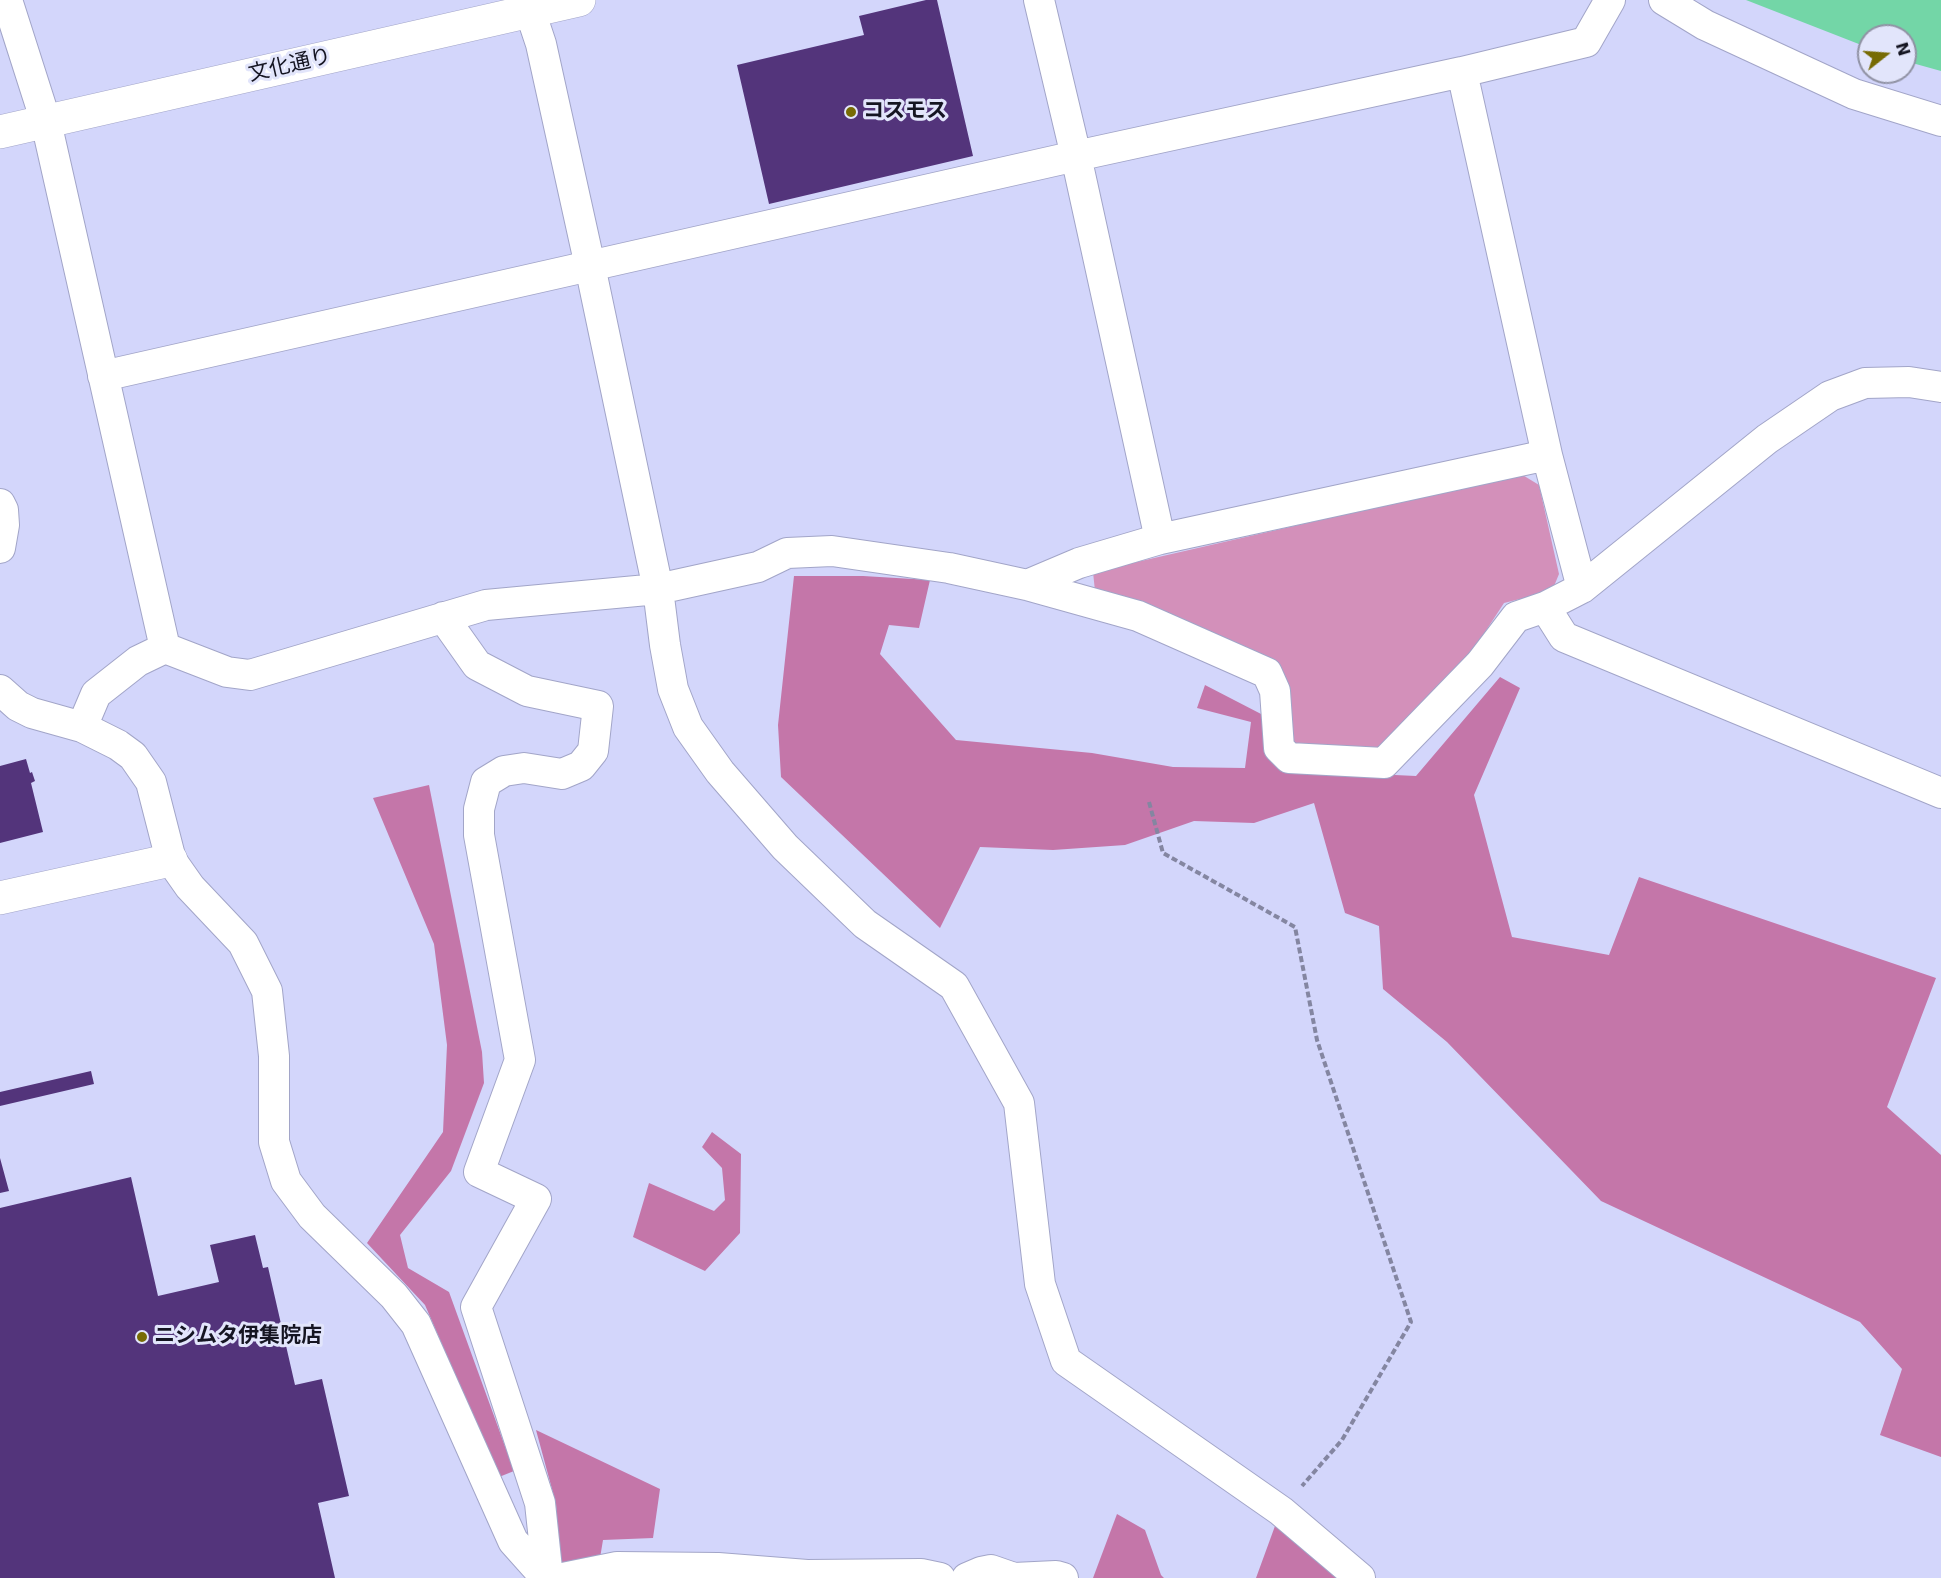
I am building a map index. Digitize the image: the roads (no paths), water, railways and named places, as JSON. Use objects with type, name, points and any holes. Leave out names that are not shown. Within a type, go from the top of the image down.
[{"type":"street","points":[[7,0],[46,122],[165,648]]},
{"type":"street","name":"文化通り","points":[[0,132],[528,6],[579,0]]},
{"type":"street","points":[[1039,0],[1076,156],[1160,539]]},
{"type":"street","points":[[104,376],[1076,156],[1462,72],[1586,42],[1610,0]]},
{"type":"street","points":[[1664,0],[1704,25],[1854,94],[1941,121]]},
{"type":"street","points":[[528,6],[541,44],[590,266],[658,589],[664,645],[673,689],[688,727],[720,772],[785,847],[865,924],[954,986],[1019,1103],[1040,1284],[1066,1362],[1281,1511],[1360,1578]]},
{"type":"street","points":[[1462,72],[1547,455],[1582,588]]},
{"type":"street","points":[[82,727],[96,694],[138,661],[165,648],[226,672],[250,675],[486,605],[658,589],[758,567],[787,553],[832,551],[950,568],[1027,585],[1138,616],[1267,673],[1275,691],[1279,748],[1289,758],[1384,763],[1480,664],[1516,617],[1545,607],[1582,588],[1767,439],[1830,396],[1866,383],[1909,382],[1941,387]]},
{"type":"street","points":[[1027,585],[1079,563],[1160,539],[1547,455]]},
{"type":"street","points":[[0,504],[3,510],[4,525],[0,548]]},
{"type":"street","points":[[1545,607],[1564,637],[1941,794]]},
{"type":"street","points":[[443,617],[477,665],[527,691],[598,706],[593,751],[581,766],[562,774],[524,768],[504,771],[486,782],[479,808],[479,835],[520,1060],[479,1172],[536,1199],[476,1307],[540,1503],[547,1578]]},
{"type":"street","points":[[0,690],[18,706],[32,713],[82,727],[118,745],[133,756],[151,782],[171,860],[190,887],[243,944],[267,991],[274,1056],[274,1142],[286,1181],[312,1216],[394,1296],[416,1324],[513,1541],[547,1578]]},
{"type":"street","points":[[0,898],[171,860]]},
{"type":"street","points":[[563,1578],[617,1567],[718,1568],[807,1575],[921,1574],[940,1578]]},
{"type":"street","points":[[968,1578],[991,1570],[1014,1578],[1056,1576],[1063,1578]]},
{"type":"place","name":"コスモス","points":[[851,112]]},
{"type":"place","name":"ニシムタ伊集院店","points":[[142,1337]]}]
